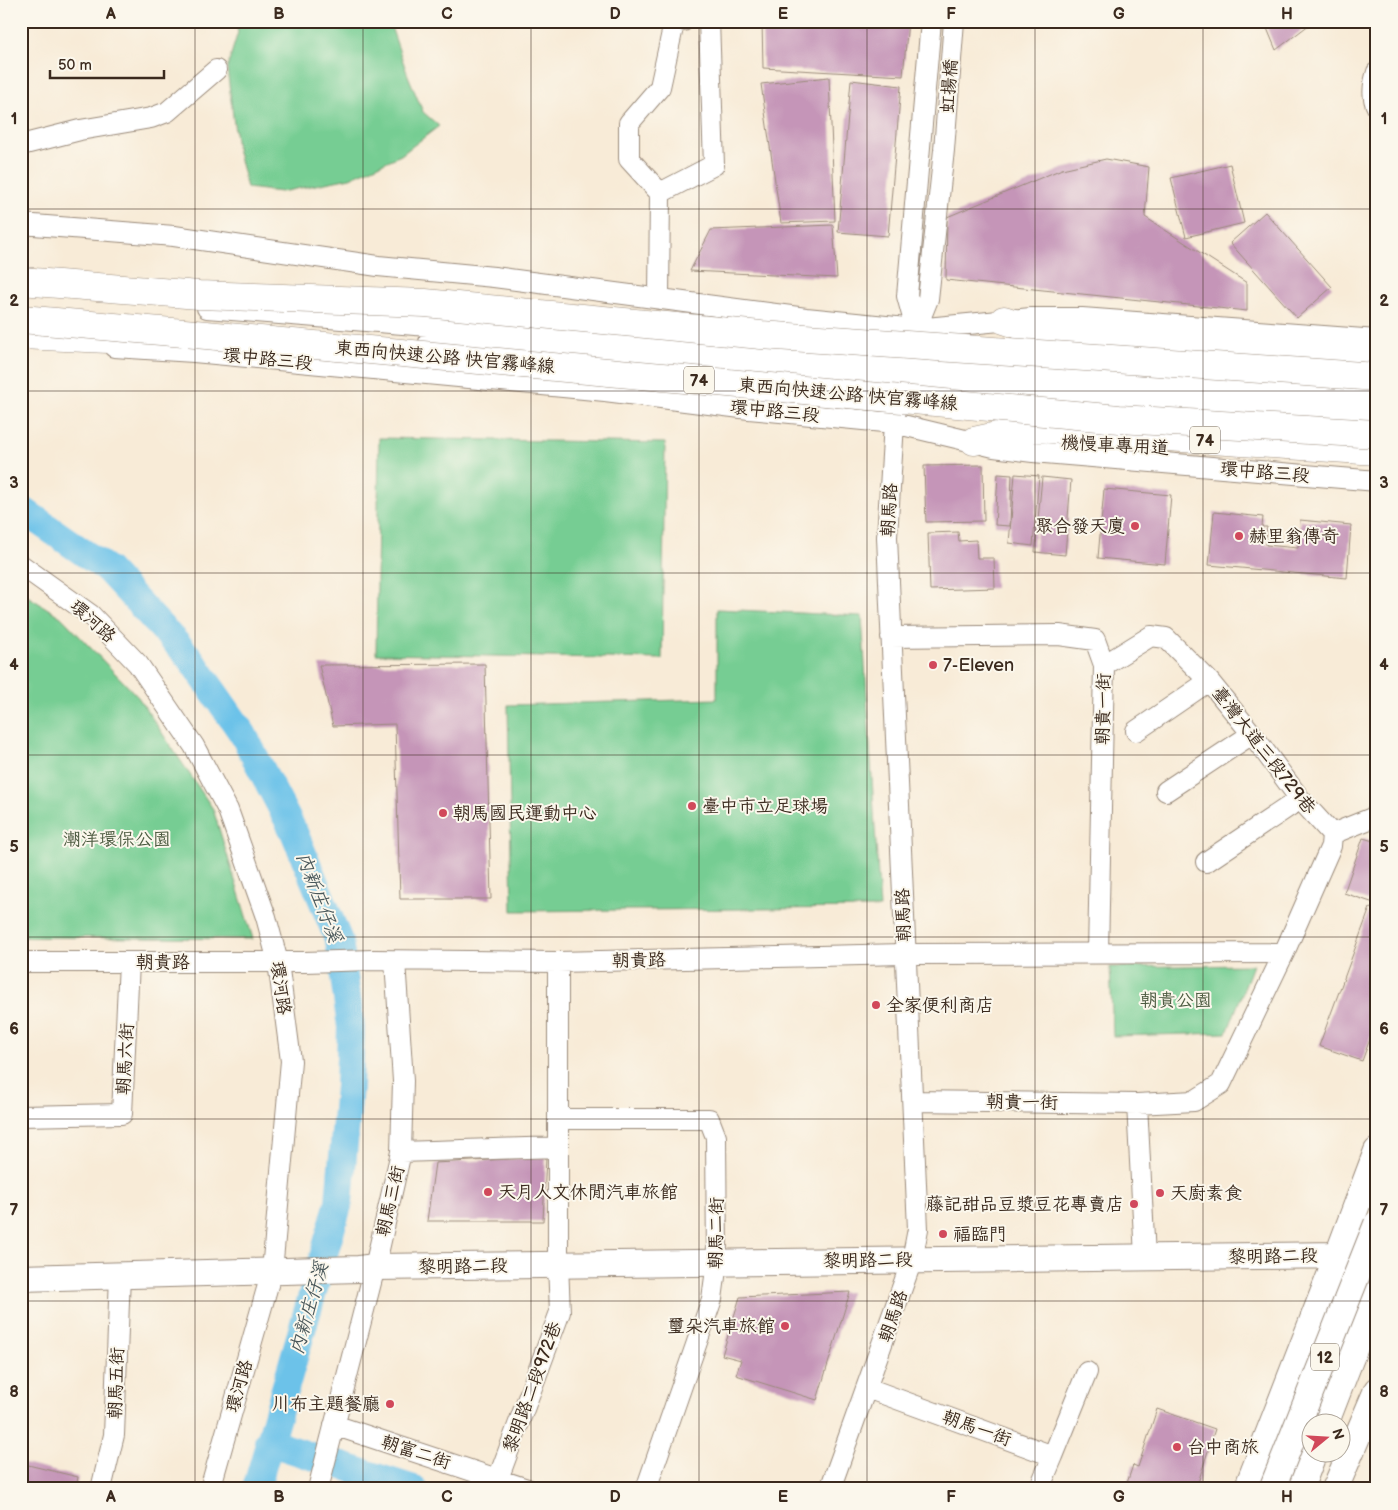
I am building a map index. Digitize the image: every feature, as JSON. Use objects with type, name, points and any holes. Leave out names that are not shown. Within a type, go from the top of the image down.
[{"type":"highway","points":[[21,270],[147,283],[199,295]]},
{"type":"highway","points":[[21,281],[199,295],[425,303],[761,335],[1377,377]]},
{"type":"highway","name":"東西向快速公路 快官霧峰線","points":[[21,319],[1119,419],[1377,434]]},
{"type":"highway","points":[[1004,320],[1063,339],[1377,359]]},
{"type":"highway","points":[[21,335],[158,341],[184,333]]},
{"type":"highway","name":"74","points":[[974,441],[1031,435],[1377,451]]},
{"type":"main road","name":"12","points":[[1247,1489],[1377,1151]]},
{"type":"main road","name":"12","points":[[1272,1489],[1377,1224]]},
{"type":"main road","name":"黎明路二段","points":[[278,1271],[558,1264],[1338,1255],[1377,1257]]},
{"type":"main road","points":[[21,1278],[278,1271]]},
{"type":"main road","name":"12","points":[[1330,1412],[1377,1290]]},
{"type":"main road","points":[[1341,1487],[1377,1390]]},
{"type":"main road","points":[[1300,1489],[1310,1462]]},
{"type":"street","points":[[659,299],[660,193],[629,159],[628,123],[660,87],[674,23],[682,21]]},
{"type":"street","points":[[660,193],[714,165],[709,21]]},
{"type":"street","name":"虹揚橋","points":[[916,329],[907,296],[931,21]]},
{"type":"street","name":"虹揚橋","points":[[944,150],[954,21]]},
{"type":"street","points":[[21,145],[80,130],[151,118],[167,112],[216,70]]},
{"type":"street","points":[[1377,72],[1373,91],[1373,100],[1377,107]]},
{"type":"street","name":"朝馬路","points":[[830,1489],[912,1260],[918,1229],[913,1100],[904,954],[887,537],[894,423],[903,374],[916,329],[928,299],[944,150]]},
{"type":"street","points":[[21,224],[174,236],[378,266],[494,277],[806,318],[916,329],[1031,318],[1082,318],[1377,340]]},
{"type":"street","name":"環中路三段","points":[[21,293],[903,374],[1377,396]]},
{"type":"street","name":"環中路三段","points":[[21,306],[903,374],[1377,414]]},
{"type":"street","points":[[1031,318],[1083,327],[1177,338],[1377,348]]},
{"type":"street","name":"環中路三段","points":[[21,341],[204,352],[605,391],[749,409],[894,423],[994,447],[1033,452],[1377,481]]},
{"type":"street","name":"機慢車專用道","points":[[1031,435],[1377,457]]},
{"type":"street","name":"環河路","points":[[21,565],[91,616],[138,664],[194,746],[228,810],[266,917],[278,962],[291,1061],[278,1271],[210,1489]]},
{"type":"street","name":"朝貴一街","points":[[891,637],[1059,635],[1095,640],[1104,665],[1098,953]]},
{"type":"street","name":"臺灣大道三段729巷","points":[[1104,665],[1151,636],[1166,638],[1209,681],[1252,734],[1300,799],[1332,834]]},
{"type":"street","points":[[1136,730],[1209,681]]},
{"type":"street","points":[[1166,791],[1252,734]]},
{"type":"street","points":[[1206,862],[1300,799]]},
{"type":"street","points":[[1332,834],[1377,816]]},
{"type":"street","name":"朝貴一街","points":[[913,1100],[1137,1104],[1194,1101],[1221,1084],[1284,953],[1331,846],[1332,834]]},
{"type":"street","points":[[904,954],[1284,953]]},
{"type":"street","name":"朝貴路","points":[[21,962],[304,962],[373,960],[558,962],[904,954]]},
{"type":"street","name":"朝馬三街","points":[[318,1486],[333,1430],[367,1268],[401,1152],[403,1081],[395,961]]},
{"type":"street","name":"朝馬六街","points":[[21,1116],[122,1114],[129,962]]},
{"type":"street","points":[[558,962],[558,1264]]},
{"type":"street","points":[[1137,1104],[1145,1257]]},
{"type":"street","name":"朝馬二街","points":[[558,1119],[709,1119],[716,1137],[718,1262],[712,1300],[646,1489]]},
{"type":"street","points":[[401,1152],[558,1147]]},
{"type":"street","name":"黎明路二段972巷","points":[[498,1479],[560,1312],[558,1264]]},
{"type":"street","name":"朝馬五街","points":[[101,1489],[114,1434],[120,1276]]},
{"type":"street","points":[[1039,1489],[1087,1372]]},
{"type":"street","name":"朝馬一街","points":[[867,1388],[1053,1456]]},
{"type":"street","name":"朝富二街","points":[[333,1430],[527,1489]]},
{"type":"green space","points":[[235,21],[389,21],[423,112],[439,126],[401,155],[350,178],[281,192],[247,188],[237,148],[227,68],[238,32]]},
{"type":"green space","points":[[379,438],[665,443],[662,659],[376,654]]},
{"type":"green space","name":"潮洋環保公園","points":[[21,592],[61,617],[138,697],[213,809],[253,939],[21,937]]},
{"type":"green space","name":"臺中市立足球場","points":[[717,609],[862,616],[880,908],[512,911],[508,705],[717,699]]},
{"type":"green space","name":"朝貴公園","points":[[1253,965],[1227,1033],[1113,1036],[1110,967]]},
{"type":"building","points":[[762,21],[908,21],[903,76],[763,68]]},
{"type":"building","points":[[1264,21],[1314,21],[1276,50]]},
{"type":"building","points":[[829,77],[835,221],[781,223],[761,84]]},
{"type":"building","points":[[851,80],[901,86],[888,236],[838,232]]},
{"type":"building","points":[[1106,159],[1149,167],[1145,217],[1247,283],[1247,311],[946,280],[947,217],[1062,169]]},
{"type":"building","points":[[1230,164],[1244,223],[1186,237],[1171,178]]},
{"type":"building","points":[[1265,212],[1332,287],[1297,318],[1230,243]]},
{"type":"building","points":[[833,225],[837,278],[690,271],[711,230]]},
{"type":"building","points":[[983,465],[984,521],[926,522],[924,466]]},
{"type":"building","points":[[998,474],[1012,475],[1010,526],[995,525]]},
{"type":"building","points":[[1015,474],[1039,476],[1033,546],[1009,543]]},
{"type":"building","points":[[1042,477],[1071,480],[1065,555],[1035,552]]},
{"type":"building","name":"聚合發天廈","points":[[1104,489],[1171,495],[1165,564],[1098,558]]},
{"type":"building","name":"赫里翁傳奇","points":[[1214,512],[1263,517],[1262,527],[1267,527],[1266,545],[1298,548],[1300,520],[1351,525],[1347,578],[1209,565]]},
{"type":"building","points":[[958,532],[959,541],[976,540],[977,558],[994,558],[995,588],[930,590],[928,533]]},
{"type":"building","name":"朝馬國民運動中心","points":[[485,664],[491,899],[400,899],[395,724],[333,726],[319,665]]},
{"type":"building","points":[[1363,838],[1377,842],[1377,904],[1344,893]]},
{"type":"building","points":[[1370,908],[1377,911],[1377,1020],[1362,1061],[1319,1046]]},
{"type":"building","name":"天月人文休閒汽車旅館","points":[[546,1157],[543,1221],[427,1221],[435,1163]]},
{"type":"building","name":"璽朵汽車旅館","points":[[850,1292],[817,1400],[736,1375],[741,1360],[722,1355],[740,1297]]},
{"type":"building","name":"台中商旅","points":[[1157,1409],[1215,1429],[1196,1489],[1168,1489],[1158,1485],[1157,1489],[1125,1489],[1133,1465],[1138,1467]]},
{"type":"building","points":[[24,1464],[78,1477],[76,1489],[21,1489]]},
{"type":"waterway","name":"內新庄仔溪","points":[[21,509],[107,569],[190,658],[243,734],[294,832],[339,941],[351,1027],[349,1086],[339,1202],[256,1489]]},
{"type":"waterway","points":[[268,1442],[414,1489]]},
{"type":"place","name":"聚合發天廈","points":[[1135,526]]},
{"type":"place","name":"赫里翁傳奇","points":[[1239,536]]},
{"type":"place","name":"7-Eleven","points":[[933,665]]},
{"type":"place","name":"臺中市立足球場","points":[[692,806]]},
{"type":"place","name":"朝馬國民運動中心","points":[[443,813]]},
{"type":"place","name":"全家便利商店","points":[[876,1005]]},
{"type":"place","name":"天月人文休閒汽車旅館","points":[[488,1192]]},
{"type":"place","name":"天廚素食","points":[[1160,1193]]},
{"type":"place","name":"藤記甜品豆漿豆花專賣店","points":[[1134,1204]]},
{"type":"place","name":"福臨門","points":[[943,1234]]},
{"type":"place","name":"璽朵汽車旅館","points":[[785,1326]]},
{"type":"place","name":"川布主題餐廳","points":[[390,1404]]},
{"type":"place","name":"台中商旅","points":[[1177,1447]]}]
